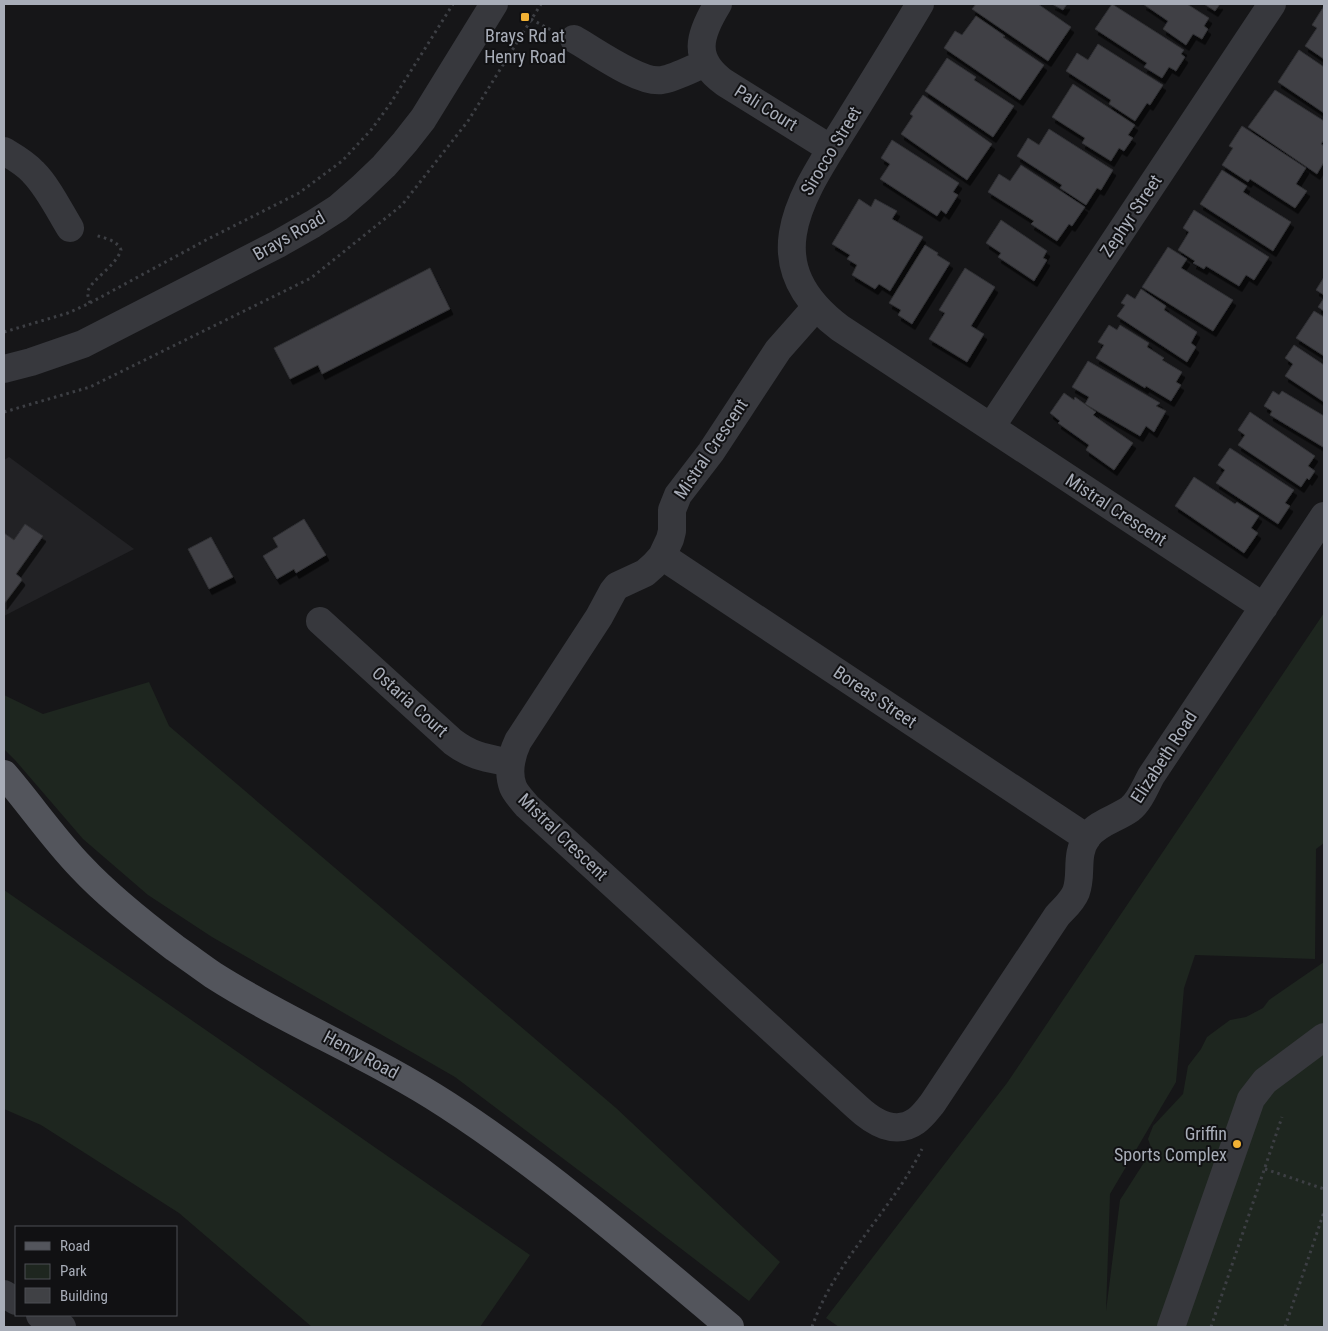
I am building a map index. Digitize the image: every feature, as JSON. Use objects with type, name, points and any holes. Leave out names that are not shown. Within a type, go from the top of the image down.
[{"type":"main road","name":"Henry Road","points":[[4,774],[81,867],[120,904],[147,926],[212,974],[276,1011],[403,1078],[447,1105],[557,1185],[730,1327]]},
{"type":"street","name":"Brays Road","points":[[4,369],[83,344],[278,244],[338,208],[362,188],[405,142],[422,119],[494,4]]},
{"type":"street","points":[[574,38],[630,72],[648,80],[663,80],[706,63],[703,55],[702,37],[705,27],[718,4]]},
{"type":"street","name":"Sirocco Street","points":[[816,307],[798,282],[792,251],[794,222],[804,195],[920,4]]},
{"type":"street","name":"Zephyr Street","points":[[991,428],[1272,4]]},
{"type":"street","name":"Pali Court","points":[[706,63],[709,70],[725,83],[831,149]]},
{"type":"street","points":[[4,151],[32,171],[70,228]]},
{"type":"street","name":"Mistral Crescent","points":[[905,1126],[883,1126],[867,1116],[527,806],[512,786],[510,775],[513,753],[518,740],[599,617],[613,591],[618,586],[645,573],[662,556],[670,540],[672,510],[678,495],[711,452],[778,350],[816,307],[826,318],[840,328],[1264,607]]},
{"type":"street","name":"Elizabeth Road","points":[[1087,838],[1100,825],[1135,805],[1151,776],[1324,516]]},
{"type":"street","name":"Boreas Street","points":[[662,556],[1087,838]]},
{"type":"street","name":"Ostaria Court","points":[[320,621],[453,742],[465,750],[484,757],[511,763]]},
{"type":"street","points":[[905,1126],[918,1120],[936,1098],[1057,916],[1074,897],[1078,885],[1080,856],[1087,838]]},
{"type":"street","points":[[1171,1327],[1251,1098],[1265,1081],[1324,1038]]},
{"type":"street","points":[[4,1294],[15,1300]]},
{"type":"street","points":[[42,1316],[62,1327]]},
{"type":"path","points":[[4,332],[68,313],[90,303],[206,240],[299,194],[342,161],[371,130],[390,104],[453,4]]},
{"type":"path","points":[[70,228],[110,240],[120,247],[121,250],[119,256],[90,287],[88,294],[90,303]]},
{"type":"path","points":[[1211,1327],[1282,1117]]},
{"type":"path","points":[[812,1327],[832,1284],[852,1251],[912,1170],[927,1140],[905,1126]]},
{"type":"path","points":[[1264,1169],[1324,1189]]},
{"type":"path","points":[[1285,1327],[1324,1212]]},
{"type":"shaded area","points":[[9,457],[134,549],[4,616],[4,460]]},
{"type":"green space","points":[[1324,613],[1324,843],[1316,849],[1315,959],[1195,955],[1184,988],[1176,1082],[1110,1194],[1106,1311],[1120,1200],[1152,1150],[1148,1139],[1153,1126],[1183,1094],[1188,1066],[1201,1049],[1207,1037],[1230,1020],[1246,1017],[1263,1008],[1269,1000],[1324,962],[1324,1327],[839,1327],[826,1318],[1007,1083]]},
{"type":"green space","points":[[149,682],[169,726],[616,1108],[780,1262],[749,1301],[455,1077],[212,937],[148,895],[83,839],[4,749],[4,695],[43,714]]},
{"type":"green space","points":[[4,890],[530,1255],[480,1327],[312,1327],[179,1213],[41,1125],[4,1109]]},
{"type":"building","points":[[976,4],[1038,4],[1071,27],[1048,61],[972,9]]},
{"type":"building","points":[[1052,4],[1067,4],[1063,10]]},
{"type":"building","points":[[1112,4],[1184,50],[1181,54],[1185,57],[1176,71],[1169,67],[1162,78],[1144,67],[1147,63],[1095,29]]},
{"type":"building","points":[[1143,4],[1187,4],[1209,18],[1204,26],[1208,29],[1202,39],[1193,34],[1186,45],[1163,29],[1168,21]]},
{"type":"building","points":[[1204,4],[1220,4],[1215,11]]},
{"type":"building","points":[[1324,6],[1324,59],[1305,46],[1317,28],[1312,25]]},
{"type":"building","points":[[976,16],[1044,65],[1020,100],[944,48],[955,31],[962,35]]},
{"type":"building","points":[[1098,44],[1163,85],[1150,105],[1147,103],[1135,121],[1109,104],[1111,100],[1066,71],[1077,53],[1088,60]]},
{"type":"building","points":[[1299,50],[1324,67],[1324,113],[1278,82]]},
{"type":"building","points":[[947,58],[976,77],[974,80],[1014,106],[993,137],[925,91]]},
{"type":"building","points":[[1073,84],[1135,125],[1128,135],[1133,138],[1124,151],[1119,148],[1111,161],[1082,143],[1085,138],[1052,117]]},
{"type":"building","points":[[1275,90],[1324,121],[1324,140],[1321,144],[1324,146],[1324,162],[1317,174],[1248,127]]},
{"type":"building","points":[[923,95],[992,144],[967,180],[901,134],[913,116],[910,114]]},
{"type":"building","points":[[1242,126],[1306,168],[1296,184],[1307,191],[1295,208],[1250,179],[1248,182],[1222,165],[1233,148],[1229,146]]},
{"type":"building","points":[[1049,129],[1113,170],[1101,190],[1097,188],[1086,205],[1060,188],[1062,185],[1017,156],[1028,138],[1039,145]]},
{"type":"building","points":[[892,140],[959,183],[953,192],[958,195],[946,214],[941,210],[937,216],[880,179],[890,164],[881,158]]},
{"type":"building","points":[[1021,165],[1085,207],[1072,226],[1069,224],[1057,241],[1031,224],[1034,221],[988,192],[999,174],[1010,181]]},
{"type":"building","points":[[1222,170],[1247,186],[1243,192],[1291,222],[1273,251],[1200,204]]},
{"type":"building","points":[[859,199],[871,207],[875,199],[897,211],[892,219],[923,237],[890,291],[879,284],[875,289],[852,275],[857,265],[847,259],[850,255],[832,244]]},
{"type":"building","points":[[1194,210],[1269,257],[1254,280],[1246,275],[1239,286],[1206,266],[1204,269],[1193,263],[1195,261],[1178,250],[1189,232],[1183,228]]},
{"type":"building","points":[[1001,220],[1047,251],[1043,258],[1047,260],[1034,281],[998,257],[1001,253],[986,243]]},
{"type":"building","points":[[925,245],[950,263],[912,324],[898,315],[901,310],[889,303]]},
{"type":"building","points":[[1168,247],[1187,259],[1181,268],[1233,300],[1213,331],[1142,287]]},
{"type":"building","points":[[430,268],[450,309],[322,374],[318,365],[290,379],[274,348]]},
{"type":"building","points":[[965,268],[995,287],[971,326],[984,334],[967,362],[929,339],[945,313],[939,310]]},
{"type":"building","points":[[1324,277],[1324,295],[1316,290]]},
{"type":"building","points":[[1141,289],[1166,306],[1164,310],[1197,332],[1191,343],[1196,347],[1187,362],[1117,316],[1125,305],[1121,303],[1127,294],[1135,299]]},
{"type":"building","points":[[1324,298],[1324,311],[1318,307]]},
{"type":"building","points":[[1314,311],[1324,317],[1324,356],[1296,338]]},
{"type":"building","points":[[1109,325],[1117,330],[1120,325],[1149,343],[1147,347],[1164,358],[1162,360],[1182,372],[1176,382],[1181,385],[1171,401],[1146,386],[1145,388],[1096,358],[1104,345],[1098,342]]},
{"type":"building","points":[[1294,345],[1324,365],[1324,402],[1285,376],[1293,364],[1285,358]]},
{"type":"building","points":[[1088,361],[1160,403],[1156,406],[1166,411],[1154,432],[1146,426],[1140,436],[1085,404],[1089,397],[1072,387]]},
{"type":"building","points":[[1273,391],[1279,395],[1282,391],[1324,416],[1323,447],[1270,415],[1272,411],[1264,406]]},
{"type":"building","points":[[1064,393],[1074,400],[1075,397],[1096,412],[1093,415],[1133,443],[1114,470],[1086,450],[1089,445],[1058,423],[1060,421],[1050,413]]},
{"type":"building","points":[[1250,412],[1315,456],[1308,466],[1315,471],[1301,487],[1238,445],[1245,435],[1238,430]]},
{"type":"building","points":[[1230,448],[1294,490],[1285,503],[1290,506],[1278,524],[1216,483],[1225,470],[1218,465]]},
{"type":"building","points":[[1194,477],[1235,504],[1237,502],[1259,516],[1251,528],[1258,533],[1244,553],[1175,506]]},
{"type":"building","points":[[304,519],[326,555],[296,573],[294,569],[277,579],[263,556],[278,547],[273,538]]},
{"type":"building","points":[[25,524],[43,536],[16,574],[22,580],[4,604],[4,533],[14,540]]},
{"type":"building","points":[[211,537],[233,577],[209,589],[188,549]]},
{"type":"place","name":"Brays Rd at Henry Road","points":[[525,17]]},
{"type":"place","name":"Griffin Sports Complex","points":[[1237,1144]]}]
